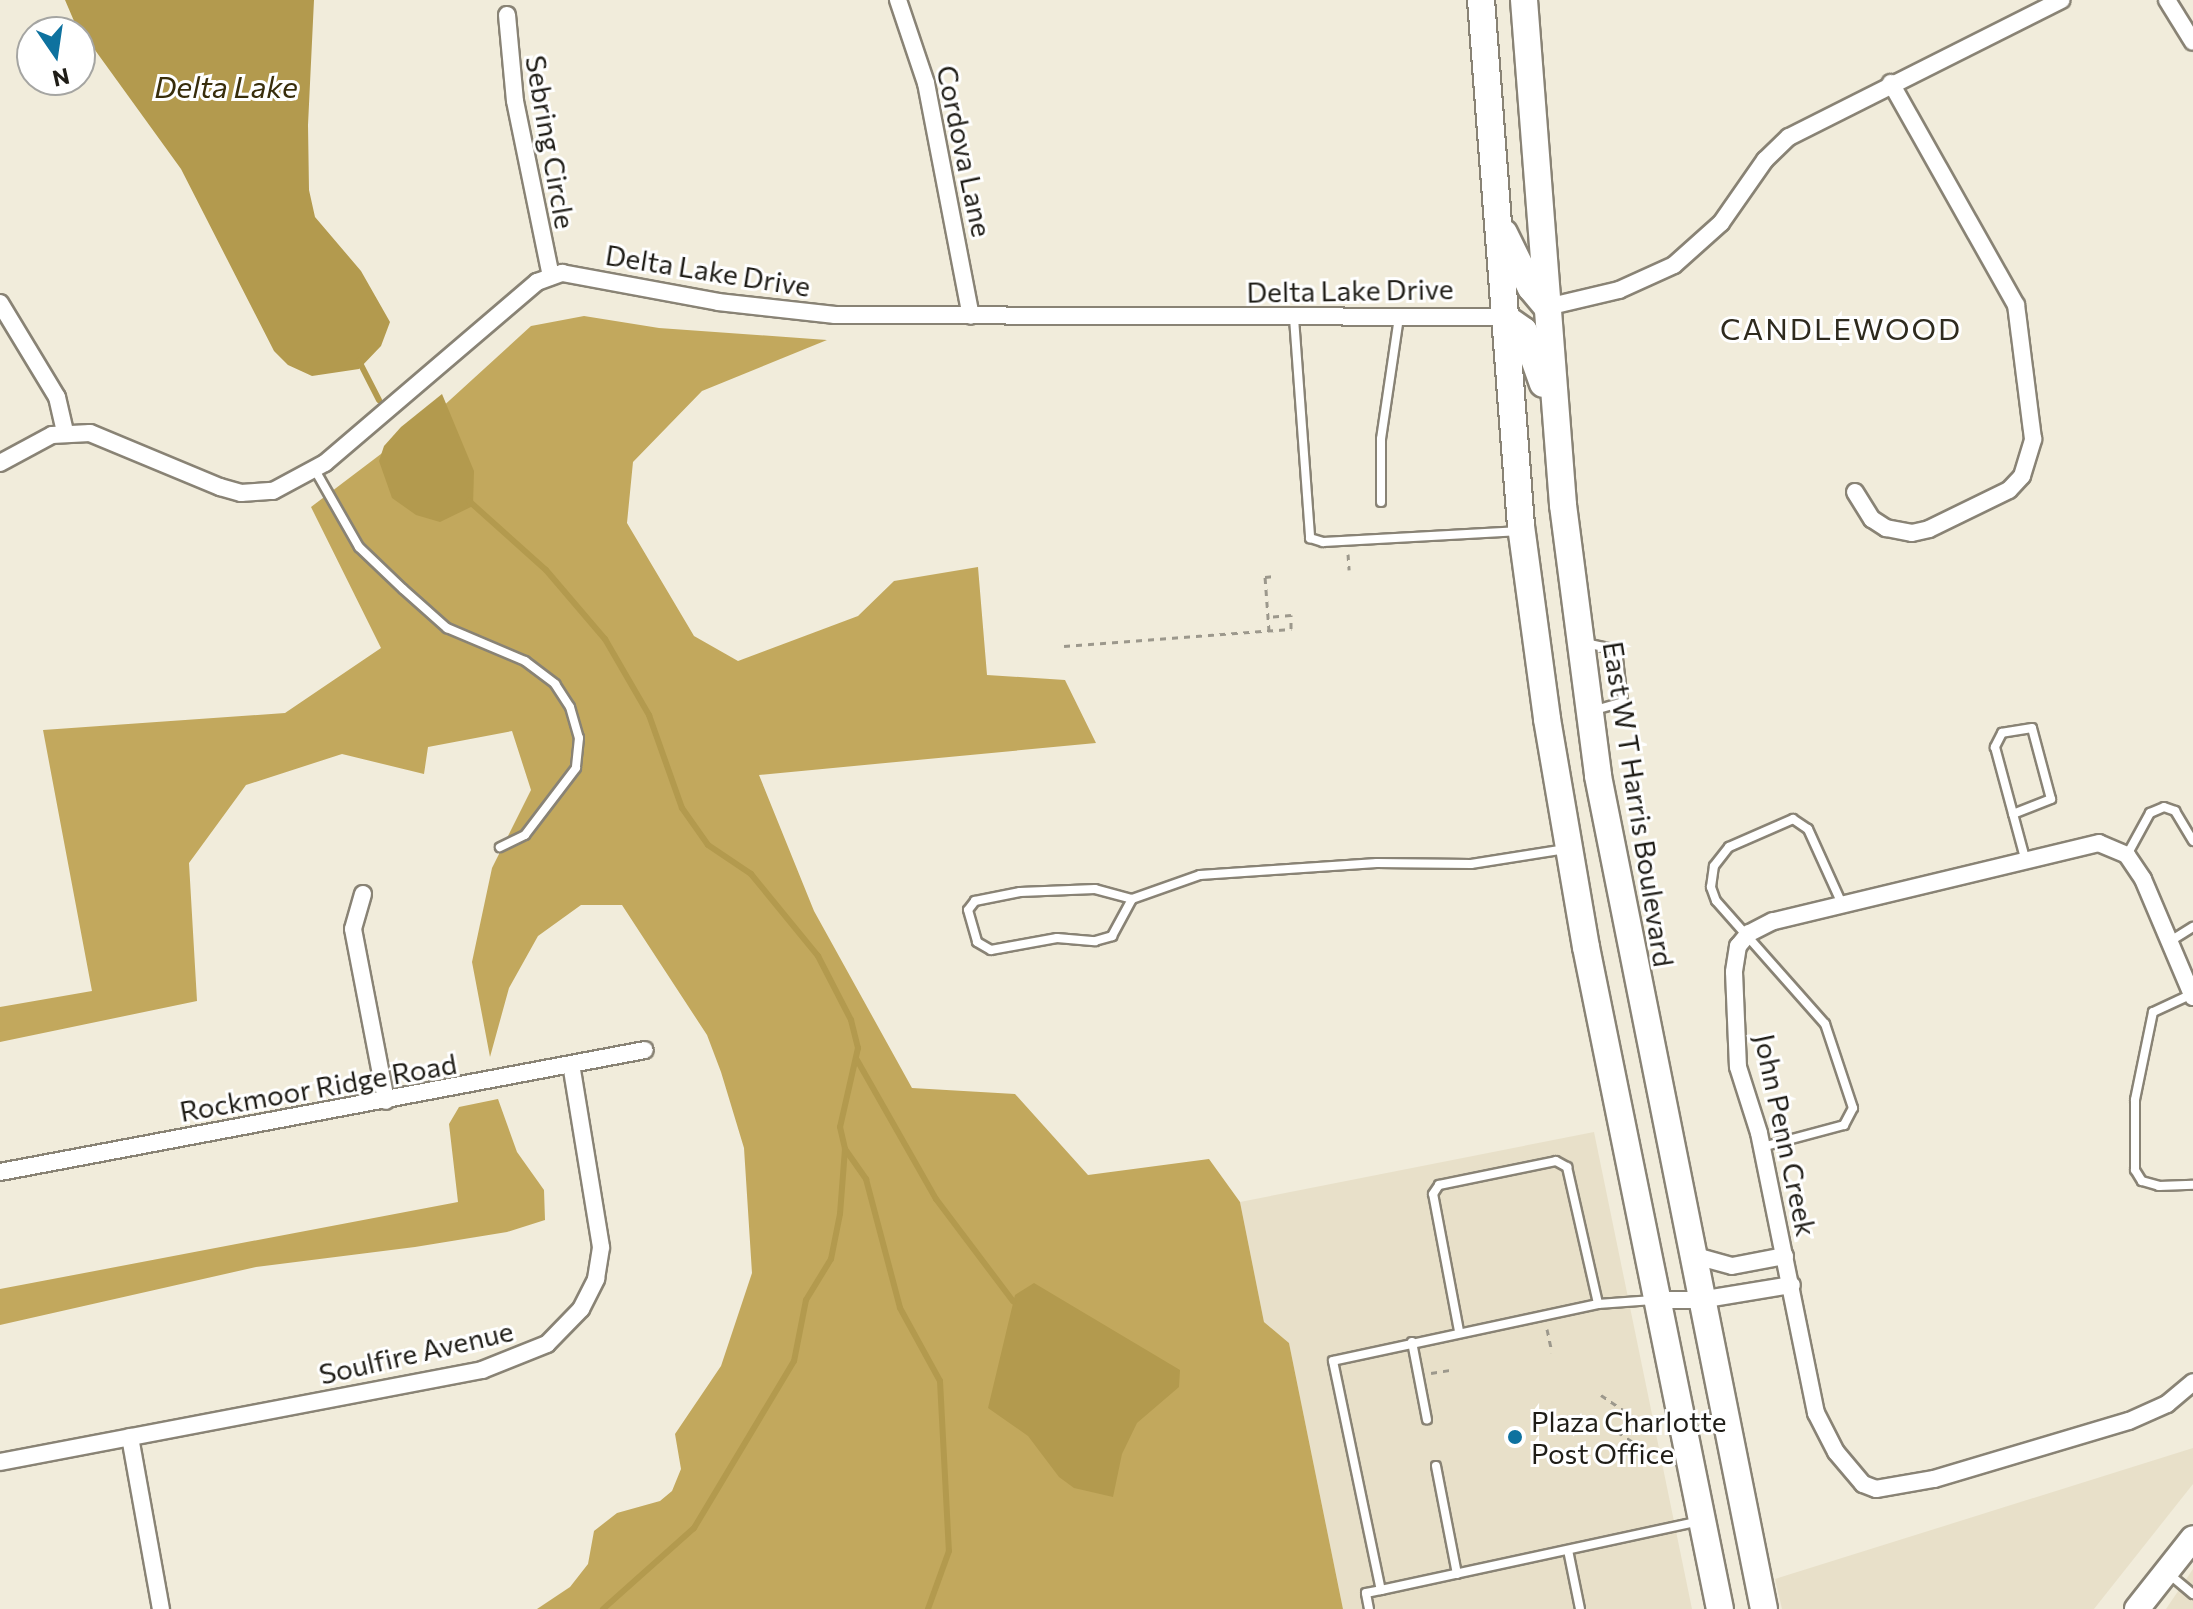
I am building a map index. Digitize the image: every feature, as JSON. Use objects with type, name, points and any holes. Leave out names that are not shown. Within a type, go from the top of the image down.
[{"type":"main road","points":[[1481,0],[1522,531],[1567,849],[1720,1609]]},
{"type":"main road","name":"East W T Harris Boulevard","points":[[1524,0],[1557,426],[1589,712],[1628,943],[1764,1609]]},
{"type":"main road","points":[[1497,215],[1531,288],[1547,307]]},
{"type":"main road","points":[[1504,317],[1524,331],[1557,426]]},
{"type":"main road","points":[[2137,1609],[2193,1538]]},
{"type":"street","name":"Cordova Lane","points":[[898,0],[926,83],[971,316]]},
{"type":"street","points":[[1547,307],[1619,290],[1674,265],[1721,223],[1765,160],[1789,137],[2061,0]]},
{"type":"street","points":[[2167,0],[2193,42]]},
{"type":"street","name":"Sebring Circle","points":[[507,15],[515,101],[551,276]]},
{"type":"street","points":[[1855,492],[1872,519],[1886,528],[1912,533],[1929,529],[2009,490],[2022,476],[2033,439],[2016,305],[1891,83]]},
{"type":"street","name":"Delta Lake Drive","points":[[551,276],[571,273],[782,312],[971,316],[1504,317]]},
{"type":"street","points":[[0,463],[35,441],[65,432],[107,437],[241,493],[273,491],[315,470],[537,282],[551,276]]},
{"type":"street","points":[[0,303],[57,397],[65,432]]},
{"type":"street","points":[[1749,933],[1842,904],[2025,858],[2099,843],[2127,855],[2172,940],[2193,995]]},
{"type":"street","points":[[363,894],[353,929],[386,1101]]},
{"type":"street","name":"John Penn Creek","points":[[1749,933],[1738,946],[1734,1004],[1738,1067],[1762,1147],[1816,1413],[1850,1470],[1876,1489],[1934,1479],[2129,1421],[2167,1404],[2193,1382]]},
{"type":"street","name":"Rockmoor Ridge Road","points":[[0,1172],[645,1050]]},
{"type":"street","name":"Soulfire Avenue","points":[[0,1462],[482,1370],[533,1352],[560,1334],[590,1294],[601,1247],[571,1064]]},
{"type":"street","points":[[1692,1255],[1732,1266],[1785,1256]]},
{"type":"street","points":[[1658,1300],[1700,1300],[1792,1285]]},
{"type":"street","points":[[130,1437],[161,1609]]},
{"type":"lane","points":[[1381,502],[1381,439],[1399,316]]},
{"type":"lane","points":[[1294,318],[1310,538],[1323,542],[1522,531]]},
{"type":"lane","points":[[315,470],[359,547],[403,589],[447,628],[525,661],[555,684],[570,707],[579,738],[576,768],[545,814],[525,835],[500,847]]},
{"type":"lane","points":[[1580,642],[1617,650],[1623,702],[1589,712]]},
{"type":"lane","points":[[2013,814],[2051,799],[2032,728],[1995,739],[2013,814],[2025,858]]},
{"type":"lane","points":[[2127,855],[2150,813],[2164,807],[2175,811],[2193,841]]},
{"type":"lane","points":[[1762,1147],[1844,1125],[1853,1108],[1825,1024],[1749,933],[1716,901],[1711,887],[1714,866],[1729,847],[1793,819],[1808,829],[1842,904]]},
{"type":"lane","points":[[1132,899],[1112,936],[991,950],[977,942],[968,910],[975,901],[1020,892],[1095,889],[1132,899],[1200,875],[1377,863],[1471,864],[1567,849]]},
{"type":"lane","points":[[2172,940],[2193,927]]},
{"type":"lane","points":[[2193,995],[2153,1012],[2135,1114],[2135,1170],[2142,1181],[2193,1185]]},
{"type":"lane","points":[[1459,1331],[1433,1194],[1439,1185],[1556,1161],[1567,1167],[1598,1304]]},
{"type":"lane","points":[[1381,1590],[1333,1361],[1459,1331],[1598,1304],[1658,1300]]},
{"type":"lane","points":[[1412,1342],[1427,1420]]},
{"type":"lane","points":[[1436,1466],[1457,1574]]},
{"type":"lane","points":[[1369,1609],[1366,1593],[1702,1521]]},
{"type":"lane","points":[[1568,1550],[1580,1609]]},
{"type":"lane","points":[[2165,1571],[2193,1594]]},
{"type":"path","points":[[1269,631],[1265,577],[1275,576]]},
{"type":"path","points":[[1064,646],[1291,629],[1291,615],[1268,617]]},
{"type":"path","points":[[1545,1314],[1552,1352]]},
{"type":"path","points":[[1418,1376],[1451,1370]]},
{"type":"path","points":[[1601,1395],[1667,1440]]},
{"type":"path","points":[[1607,1425],[1673,1468]]},
{"type":"shaded area","points":[[584,316],[659,328],[827,340],[702,391],[633,462],[627,523],[694,636],[738,661],[858,616],[894,581],[978,567],[987,675],[1065,680],[1096,743],[759,775],[814,911],[912,1088],[1015,1094],[1088,1175],[1209,1159],[1240,1202],[1264,1322],[1289,1343],[1343,1609],[537,1609],[570,1587],[588,1564],[594,1531],[617,1513],[660,1501],[672,1491],[681,1469],[675,1434],[721,1366],[752,1273],[744,1148],[721,1072],[707,1035],[622,905],[581,905],[538,936],[509,988],[490,1057],[472,962],[492,868],[531,790],[512,731],[428,747],[424,774],[342,754],[246,785],[189,863],[197,1001],[0,1042],[0,1007],[92,991],[43,730],[285,713],[381,648],[311,507],[439,410],[531,326]]},
{"type":"shaded area","points":[[498,1099],[517,1152],[544,1190],[545,1220],[507,1232],[415,1247],[256,1267],[0,1325],[0,1289],[458,1202],[449,1124],[459,1107]]},
{"type":"shaded area","points":[[1594,1132],[1692,1609],[1343,1609],[1289,1343],[1264,1322],[1240,1202]]},
{"type":"shaded area","points":[[2193,1448],[2193,1484],[2094,1609],[1782,1609],[1775,1579]]},
{"type":"shaded area","points":[[2193,1569],[2193,1609],[2166,1609]]},
{"type":"water","name":"Delta Lake","points":[[65,0],[314,0],[308,125],[309,190],[315,217],[361,271],[390,322],[381,346],[359,369],[312,376],[288,365],[274,351],[181,169],[96,51],[96,16],[72,16]]},
{"type":"water","points":[[442,394],[474,471],[473,506],[440,522],[416,515],[392,498],[379,461],[384,446],[401,427]]},
{"type":"water","points":[[1034,1283],[1180,1370],[1179,1387],[1137,1423],[1122,1454],[1113,1497],[1074,1488],[1059,1477],[1028,1436],[988,1408],[1015,1295]]},
{"type":"waterway","points":[[359,361],[379,400]]},
{"type":"waterway","points":[[469,501],[546,570],[605,639],[649,715],[682,808],[708,845],[751,874],[818,956],[851,1020],[858,1048],[840,1127],[845,1149],[840,1214],[831,1259],[806,1300],[794,1361],[694,1528],[603,1609]]},
{"type":"waterway","points":[[857,1060],[936,1199],[1013,1301]]},
{"type":"waterway","points":[[845,1149],[866,1179],[900,1308],[940,1381],[949,1551],[928,1609]]},
{"type":"place","name":"Plaza Charlotte Post Office","points":[[1515,1437]]},
{"type":"district","name":"CANDLEWOOD","points":[[1841,328]]}]
